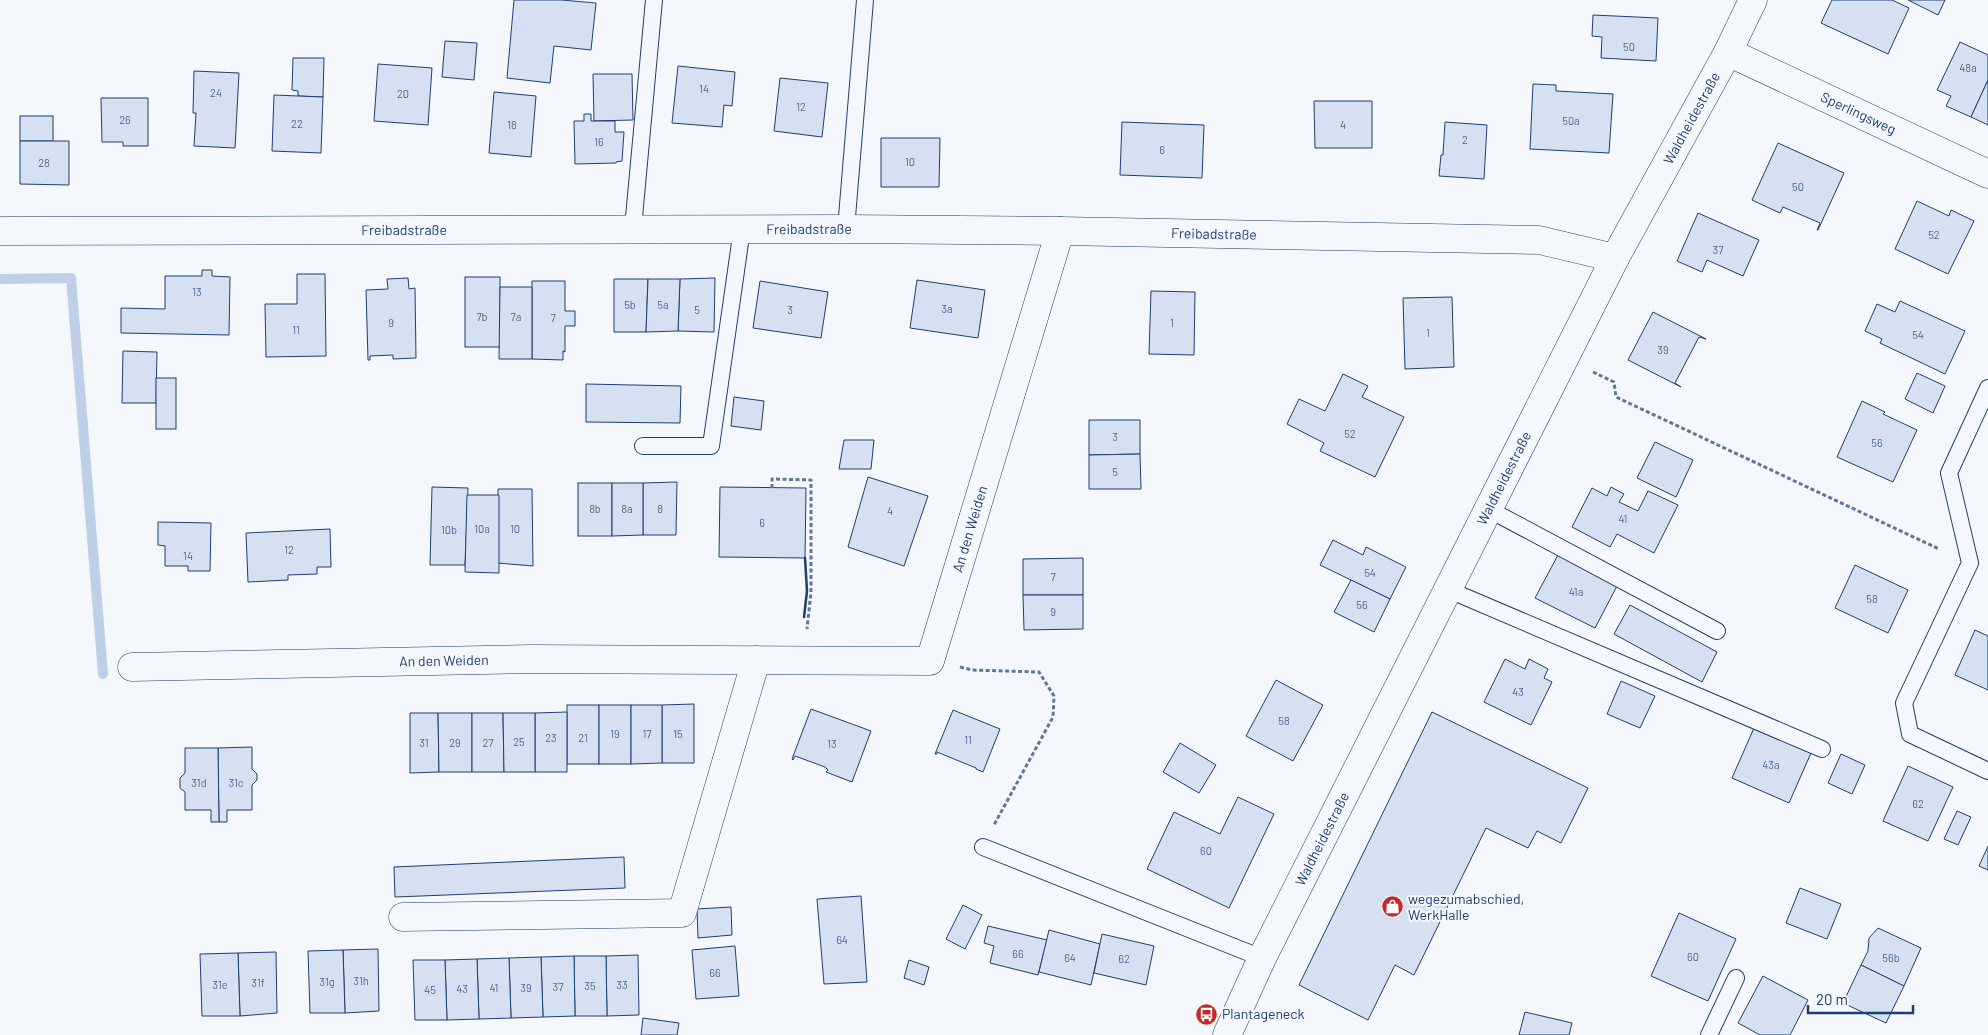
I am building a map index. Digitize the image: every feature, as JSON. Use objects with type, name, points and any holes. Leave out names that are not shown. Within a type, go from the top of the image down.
[{"type":"street","name":"Waldheidestraße","points":[[1228,1035],[1262,958],[1490,510],[1615,258],[1728,52],[1753,0]]},
{"type":"street","name":"Sperlingsweg","points":[[1728,52],[1988,174]]},
{"type":"street","name":"Freibadstraße","points":[[0,231],[633,228],[1060,231],[1539,240],[1615,258]]},
{"type":"street","name":"An den Weiden","points":[[132,667],[530,658],[930,661],[1060,231]]},
{"type":"street","points":[[403,916],[682,913],[756,660]]},
{"type":"lane","points":[[633,228],[654,0]]},
{"type":"lane","points":[[846,229],[865,0]]},
{"type":"lane","points":[[643,446],[711,446],[742,229]]},
{"type":"lane","points":[[1988,388],[1949,473],[1970,563],[1904,703],[1910,734],[1988,771]]},
{"type":"lane","points":[[1490,510],[1717,631]]},
{"type":"lane","points":[[1448,590],[1822,749]]},
{"type":"lane","points":[[982,847],[1262,958]]},
{"type":"lane","points":[[1709,1035],[1736,978]]},
{"type":"path","points":[[1565,359],[1614,382],[1616,397],[1970,563]]},
{"type":"path","points":[[772,488],[772,479],[811,480],[810,592],[804,661]]},
{"type":"path","points":[[930,661],[972,670],[1039,672],[1054,696],[1053,717],[982,847]]},
{"type":"building","points":[[514,0],[562,0],[596,3],[591,50],[554,46],[550,83],[507,78]]},
{"type":"building","points":[[1832,0],[1892,0],[1909,8],[1888,54],[1821,23]]},
{"type":"building","points":[[1908,0],[1945,0],[1938,15]]},
{"type":"building","points":[[1593,15],[1658,18],[1656,61],[1601,58],[1602,37],[1592,36]]},
{"type":"building","points":[[445,41],[477,43],[474,80],[442,77]]},
{"type":"building","points":[[1960,42],[1988,55],[1988,80],[1971,117],[1946,106],[1951,96],[1937,90]]},
{"type":"building","points":[[293,58],[324,58],[323,97],[298,96],[298,91],[292,90]]},
{"type":"building","points":[[378,64],[432,68],[428,125],[374,121]]},
{"type":"building","points":[[678,66],[735,72],[732,106],[724,105],[722,127],[672,123]]},
{"type":"building","points":[[194,71],[239,73],[235,148],[194,146],[196,113],[193,113]]},
{"type":"building","points":[[593,74],[632,74],[633,120],[594,121]]},
{"type":"building","points":[[780,78],[828,83],[822,137],[774,131]]},
{"type":"building","points":[[1988,80],[1988,125],[1971,117]]},
{"type":"building","points":[[1533,84],[1556,85],[1556,91],[1613,94],[1609,153],[1530,149]]},
{"type":"building","points":[[494,92],[536,96],[531,157],[489,153]]},
{"type":"building","points":[[274,95],[323,97],[321,153],[272,151]]},
{"type":"building","points":[[101,98],[148,98],[148,146],[123,146],[123,142],[102,142]]},
{"type":"building","points":[[1314,101],[1372,101],[1372,148],[1315,148]]},
{"type":"building","points":[[584,114],[591,114],[591,121],[615,121],[615,132],[624,132],[622,161],[616,163],[575,164],[574,121],[584,121]]},
{"type":"building","points":[[20,116],[53,116],[53,141],[20,141]]},
{"type":"building","points":[[1122,122],[1204,125],[1202,178],[1120,175]]},
{"type":"building","points":[[1445,122],[1487,125],[1484,179],[1439,176],[1441,155],[1443,155]]},
{"type":"building","points":[[881,138],[940,138],[939,187],[881,187]]},
{"type":"building","points":[[20,141],[69,141],[69,185],[20,184]]},
{"type":"building","points":[[1778,143],[1844,173],[1818,230],[1820,223],[1783,207],[1780,213],[1752,200]]},
{"type":"building","points":[[1917,201],[1949,216],[1951,210],[1974,221],[1948,274],[1895,249]]},
{"type":"building","points":[[1698,213],[1759,240],[1743,276],[1707,260],[1702,272],[1677,261]]},
{"type":"building","points":[[202,270],[212,270],[212,276],[230,277],[229,335],[121,333],[121,308],[165,309],[165,276],[202,276]]},
{"type":"building","points":[[297,274],[325,274],[326,356],[266,357],[265,304],[297,304]]},
{"type":"building","points":[[465,277],[500,277],[500,347],[465,347]]},
{"type":"building","points":[[408,278],[409,289],[415,288],[416,358],[393,359],[393,355],[370,356],[370,360],[368,360],[366,290],[388,289],[387,279]]},
{"type":"building","points":[[715,278],[714,332],[678,331],[680,279]]},
{"type":"building","points":[[614,279],[648,279],[646,332],[614,332]]},
{"type":"building","points":[[648,279],[680,279],[678,331],[646,332]]},
{"type":"building","points":[[917,280],[985,290],[978,338],[910,328]]},
{"type":"building","points":[[532,281],[565,281],[565,311],[575,311],[575,326],[565,326],[565,352],[563,351],[563,360],[532,359]]},
{"type":"building","points":[[760,281],[828,292],[821,338],[753,328]]},
{"type":"building","points":[[500,287],[532,287],[532,359],[499,359]]},
{"type":"building","points":[[1151,291],[1195,292],[1194,355],[1149,354]]},
{"type":"building","points":[[1452,297],[1454,367],[1405,369],[1403,298]]},
{"type":"building","points":[[1900,301],[1965,331],[1945,374],[1880,343],[1882,339],[1865,331],[1877,304],[1895,312]]},
{"type":"building","points":[[1653,312],[1706,339],[1699,337],[1675,383],[1681,387],[1628,360]]},
{"type":"building","points":[[123,351],[157,352],[156,403],[122,403]]},
{"type":"building","points":[[1917,373],[1945,386],[1933,413],[1905,399]]},
{"type":"building","points":[[1343,374],[1368,386],[1362,397],[1404,417],[1375,477],[1320,451],[1324,443],[1287,424],[1299,399],[1325,411]]},
{"type":"building","points":[[156,378],[176,378],[176,429],[156,429]]},
{"type":"building","points":[[586,384],[681,386],[680,423],[586,422]]},
{"type":"building","points":[[734,397],[764,401],[761,430],[731,426]]},
{"type":"building","points":[[1862,401],[1885,412],[1883,414],[1917,430],[1893,482],[1837,457]]},
{"type":"building","points":[[1089,420],[1140,420],[1140,454],[1089,455]]},
{"type":"building","points":[[844,440],[874,440],[871,469],[839,469]]},
{"type":"building","points":[[1655,442],[1693,460],[1676,497],[1637,478]]},
{"type":"building","points":[[1140,454],[1141,489],[1089,489],[1089,455]]},
{"type":"building","points":[[868,477],[928,496],[904,566],[848,547]]},
{"type":"building","points":[[677,482],[676,535],[643,535],[643,483]]},
{"type":"building","points":[[578,483],[612,483],[612,536],[578,536]]},
{"type":"building","points":[[612,483],[643,483],[643,535],[612,536]]},
{"type":"building","points":[[432,487],[468,488],[465,565],[430,565]]},
{"type":"building","points":[[720,487],[806,488],[805,558],[719,557]]},
{"type":"building","points":[[1611,487],[1624,494],[1619,502],[1638,511],[1648,491],[1678,505],[1654,553],[1617,534],[1610,547],[1572,527],[1592,488],[1607,496]]},
{"type":"building","points":[[498,489],[532,489],[533,566],[497,563]]},
{"type":"building","points":[[467,495],[499,495],[499,573],[465,572]]},
{"type":"building","points":[[158,522],[211,523],[210,571],[188,571],[188,566],[165,566],[165,546],[158,545]]},
{"type":"building","points":[[330,529],[331,567],[317,567],[317,574],[288,575],[288,580],[248,582],[246,533]]},
{"type":"building","points":[[1333,540],[1363,555],[1366,547],[1406,567],[1390,599],[1320,565]]},
{"type":"building","points":[[1558,555],[1617,586],[1595,628],[1535,598]]},
{"type":"building","points":[[1083,558],[1083,595],[1023,595],[1023,559]]},
{"type":"building","points":[[1855,565],[1908,590],[1888,633],[1835,608]]},
{"type":"building","points":[[1351,580],[1390,599],[1374,632],[1334,612]]},
{"type":"building","points":[[1023,595],[1083,595],[1083,629],[1024,630]]},
{"type":"building","points":[[1630,605],[1717,652],[1702,682],[1614,634]]},
{"type":"building","points":[[1975,630],[1988,636],[1988,690],[1955,675]]},
{"type":"building","points":[[1505,659],[1525,669],[1529,659],[1548,669],[1544,678],[1552,682],[1531,725],[1484,702]]},
{"type":"building","points":[[1276,680],[1323,705],[1293,761],[1246,736]]},
{"type":"building","points":[[1621,681],[1655,696],[1640,728],[1607,714]]},
{"type":"building","points":[[694,704],[694,763],[662,763],[662,705]]},
{"type":"building","points":[[567,705],[599,705],[599,764],[567,764]]},
{"type":"building","points":[[599,705],[631,705],[631,764],[599,764]]},
{"type":"building","points":[[631,705],[662,705],[662,763],[631,764]]},
{"type":"building","points":[[811,709],[871,731],[852,782],[826,772],[828,770],[825,767],[795,756],[792,759]]},
{"type":"building","points":[[953,710],[1000,729],[983,772],[937,752],[935,754]]},
{"type":"building","points":[[567,712],[567,772],[535,772],[535,713]]},
{"type":"building","name":"wegezumabschied, WerkHalle","points":[[1432,712],[1588,788],[1561,843],[1537,831],[1528,848],[1486,828],[1414,975],[1395,965],[1368,1020],[1299,985]]},
{"type":"building","points":[[410,713],[438,713],[439,772],[410,773]]},
{"type":"building","points":[[438,713],[472,713],[472,772],[439,772]]},
{"type":"building","points":[[472,713],[503,713],[504,772],[472,772]]},
{"type":"building","points":[[503,713],[535,713],[535,772],[504,772]]},
{"type":"building","points":[[1754,728],[1811,753],[1789,803],[1732,778]]},
{"type":"building","points":[[1180,743],[1216,765],[1199,793],[1163,772]]},
{"type":"building","points":[[252,747],[252,769],[257,774],[257,780],[252,785],[252,810],[227,810],[227,822],[219,822],[218,748]]},
{"type":"building","points":[[185,748],[218,748],[219,822],[211,822],[211,810],[185,810],[185,792],[180,788],[180,778],[185,773]]},
{"type":"building","points":[[1841,754],[1865,765],[1852,794],[1828,783]]},
{"type":"building","points":[[1908,766],[1953,787],[1928,841],[1883,821]]},
{"type":"building","points":[[1238,797],[1274,814],[1229,908],[1147,869],[1174,812],[1220,834]]},
{"type":"building","points":[[1957,811],[1971,817],[1958,845],[1944,839]]},
{"type":"building","points":[[1988,846],[1988,870],[1979,866]]},
{"type":"building","points":[[624,857],[625,888],[395,897],[394,867]]},
{"type":"building","points":[[1800,888],[1841,904],[1827,939],[1786,923]]},
{"type":"building","points":[[861,896],[867,982],[824,984],[817,899]]},
{"type":"building","points":[[963,905],[982,915],[965,949],[946,939]]},
{"type":"building","points":[[731,907],[732,935],[698,938],[697,909]]},
{"type":"building","points":[[1679,913],[1736,939],[1708,1001],[1651,976]]},
{"type":"building","points":[[988,926],[1047,940],[1038,975],[990,963],[994,946],[984,943]]},
{"type":"building","points":[[1878,928],[1921,948],[1904,986],[1861,965],[1868,951],[1869,938]]},
{"type":"building","points":[[1049,930],[1100,944],[1091,985],[1039,972]]},
{"type":"building","points":[[1102,934],[1154,946],[1146,985],[1094,973]]},
{"type":"building","points":[[735,946],[739,996],[696,999],[692,950]]},
{"type":"building","points":[[378,949],[379,1011],[345,1013],[343,950]]},
{"type":"building","points":[[343,950],[345,1013],[310,1013],[308,951]]},
{"type":"building","points":[[276,952],[277,1013],[240,1016],[238,953]]},
{"type":"building","points":[[238,953],[240,1016],[202,1016],[200,954]]},
{"type":"building","points":[[638,955],[639,1015],[607,1016],[606,956]]},
{"type":"building","points":[[574,956],[606,956],[607,1016],[575,1016]]},
{"type":"building","points":[[574,956],[575,1016],[543,1017],[541,957]]},
{"type":"building","points":[[541,957],[543,1017],[511,1018],[509,958]]},
{"type":"building","points":[[509,958],[511,1018],[479,1019],[477,959]]},
{"type":"building","points":[[477,959],[479,1019],[447,1020],[445,960]]},
{"type":"building","points":[[413,960],[445,960],[447,1020],[415,1020]]},
{"type":"building","points":[[909,960],[929,967],[924,985],[904,978]]},
{"type":"building","points":[[1861,965],[1904,986],[1886,1023],[1843,1003]]},
{"type":"building","points":[[1763,976],[1808,1000],[1790,1035],[1760,1035],[1738,1023]]},
{"type":"building","points":[[1525,1012],[1572,1023],[1569,1035],[1519,1035]]},
{"type":"building","points":[[643,1018],[679,1023],[677,1035],[641,1035]]},
{"type":"waterway","points":[[0,279],[71,278],[103,674]]},
{"type":"wall","points":[[804,617],[807,591],[805,558]]},
{"type":"place","name":"wegezumabschied, WerkHalle","points":[[1392,907]]},
{"type":"place","name":"Plantageneck","points":[[1206,1014]]}]
